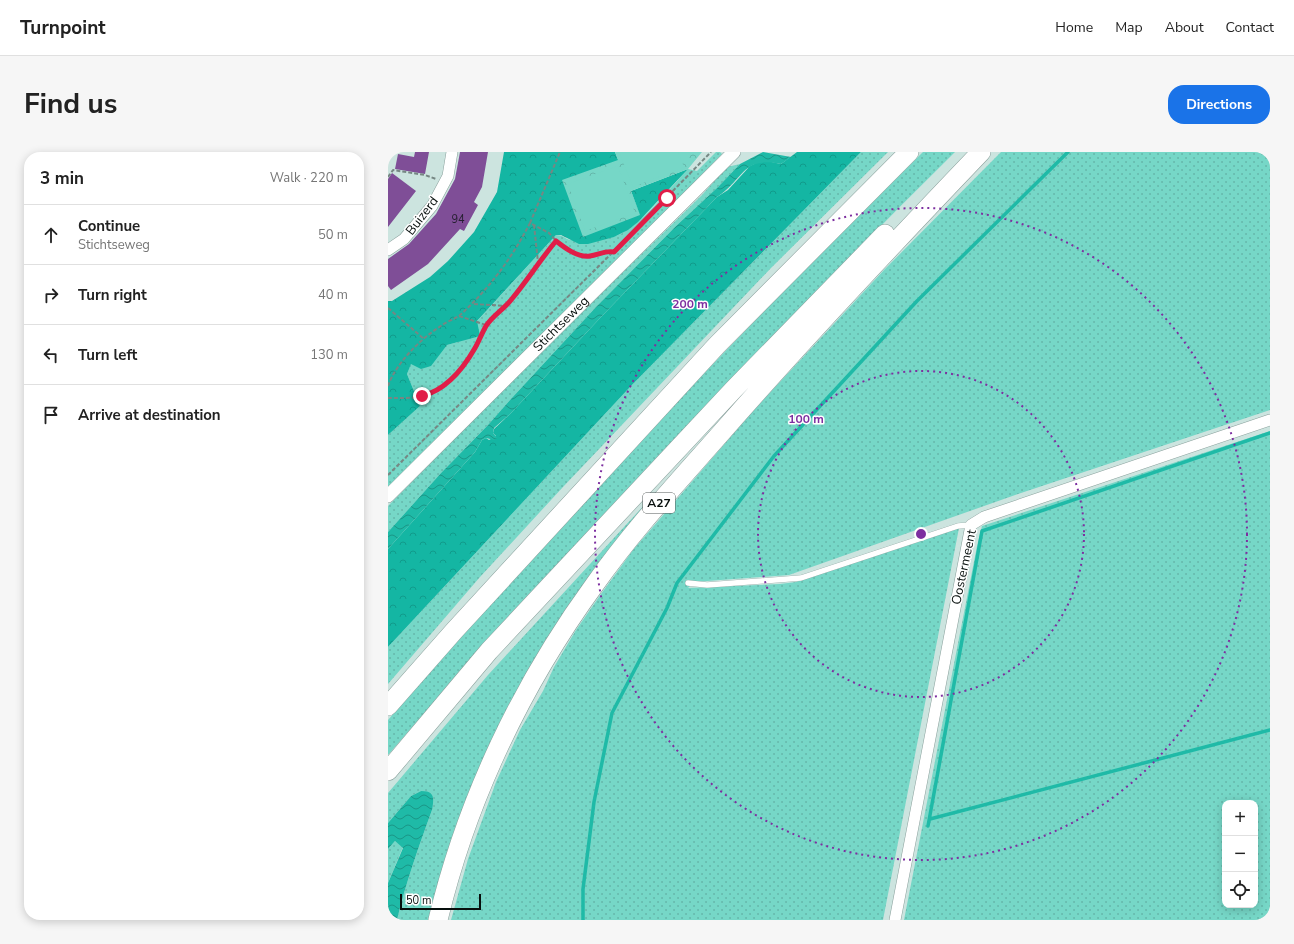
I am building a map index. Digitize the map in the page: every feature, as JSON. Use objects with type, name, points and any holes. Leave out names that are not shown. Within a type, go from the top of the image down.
[{"type":"highway","points":[[388,706],[454,630],[717,345],[909,152]]},
{"type":"highway","name":"A27","points":[[388,771],[489,651],[712,413],[881,238],[969,152]]},
{"type":"highway","name":"A27","points":[[438,920],[449,879],[470,816],[502,740],[548,654],[584,599],[637,530],[757,391],[981,152]]},
{"type":"street","name":"Buizerd","points":[[388,250],[404,239],[428,212],[448,176],[452,152]]},
{"type":"street","name":"Stichtseweg","points":[[388,496],[734,152]]},
{"type":"street","name":"Oostermeent","points":[[895,920],[971,525],[984,517],[1270,420]]},
{"type":"lane","points":[[688,583],[707,585],[801,578],[958,526],[971,525]]},
{"type":"path","points":[[388,386],[399,366],[424,339],[438,328],[459,316],[473,304],[501,270],[518,246],[530,223],[560,152]]},
{"type":"path","name":"Stichtseweg","points":[[388,475],[614,252],[711,152]]},
{"type":"path","points":[[388,177],[393,170],[395,170],[425,175],[444,184]]},
{"type":"path","points":[[530,223],[549,233],[556,241],[572,252],[589,257],[610,251],[614,252]]},
{"type":"path","points":[[534,225],[538,263]]},
{"type":"path","points":[[388,398],[422,396],[440,389],[466,363],[486,325],[506,306],[556,241]]},
{"type":"path","points":[[473,304],[506,306]]},
{"type":"path","points":[[388,308],[400,316],[424,339]]},
{"type":"path","points":[[459,316],[486,325]]},
{"type":"green space","points":[[504,152],[615,152],[640,215],[631,191],[688,169],[638,222],[628,230],[614,237],[588,244],[579,244],[561,235],[556,235],[477,321],[480,336],[447,345],[431,366],[421,369],[411,364],[407,374],[420,406],[388,435],[388,301],[392,301],[430,277],[448,261],[474,232],[497,192]]},
{"type":"green space","points":[[615,152],[702,152],[688,169],[631,191],[640,215],[583,237],[562,180],[618,160]]},
{"type":"green space","points":[[619,152],[678,152],[684,167],[633,187]]},
{"type":"green space","points":[[716,152],[720,152],[722,154],[631,247],[388,488],[388,435],[420,406],[407,374],[411,363],[447,345],[458,342],[556,235],[570,240],[613,237],[622,233],[632,227],[653,208],[688,169],[697,171]]},
{"type":"green space","points":[[797,152],[861,152],[630,387],[388,647],[388,549],[475,452],[482,440],[486,438],[489,440],[496,436],[493,433],[494,429],[717,197],[728,190],[750,166],[758,162],[767,161],[781,164]]},
{"type":"green space","points":[[861,152],[888,152],[771,268],[563,487],[480,577],[388,684],[388,647],[630,387]]},
{"type":"green space","points":[[923,152],[955,152],[809,299],[666,448],[525,600],[388,755],[388,720],[452,647],[583,502],[717,360]]},
{"type":"green space","points":[[1001,152],[1270,152],[1270,410],[1018,494],[789,575],[694,582],[688,588],[796,582],[959,528],[883,920],[451,920],[468,859],[496,782],[520,730],[543,691],[554,667],[576,630],[601,594],[633,550],[753,411],[884,270]]},
{"type":"green space","points":[[740,164],[596,307],[388,532],[388,506],[526,367],[702,195],[727,167]]},
{"type":"green space","points":[[618,166],[635,213],[585,231],[568,184]]},
{"type":"green space","points":[[738,403],[559,628],[434,920],[397,920],[409,878],[432,810],[421,791],[411,796],[388,823],[388,793],[488,675]]},
{"type":"green space","points":[[1270,431],[1270,920],[904,920],[982,526]]},
{"type":"green space","points":[[395,841],[403,847],[388,883],[388,849]]},
{"type":"water","points":[[763,152],[791,157],[781,164],[768,162],[758,163],[751,166],[717,197],[511,413],[494,428],[493,433],[497,438],[494,440],[486,438],[482,440],[475,452],[388,549],[388,532],[596,307],[740,164]]},
{"type":"water","points":[[421,791],[426,791],[431,794],[433,799],[432,810],[409,878],[397,920],[388,920],[388,883],[403,848],[395,841],[388,849],[388,823],[411,796]]},
{"type":"building","points":[[415,152],[429,152],[425,174],[395,169],[398,154],[414,157]]},
{"type":"building","points":[[460,152],[488,152],[482,187],[474,202],[478,205],[464,231],[460,229],[428,264],[391,290],[388,286],[388,259],[409,244],[436,214],[455,179]]},
{"type":"building","points":[[392,173],[416,191],[388,227],[388,179]]},
{"type":"waterway","points":[[583,920],[583,889],[594,802],[612,713],[667,608],[677,583],[774,456],[917,301],[1068,152]]},
{"type":"waterway","points":[[928,826],[982,531],[1270,433]]},
{"type":"waterway","points":[[930,819],[1270,730]]},
{"type":"route","points":[[422,396],[440,389],[466,363],[486,325],[506,306],[556,241],[572,252],[589,257],[610,251],[614,252],[667,198]]}]
